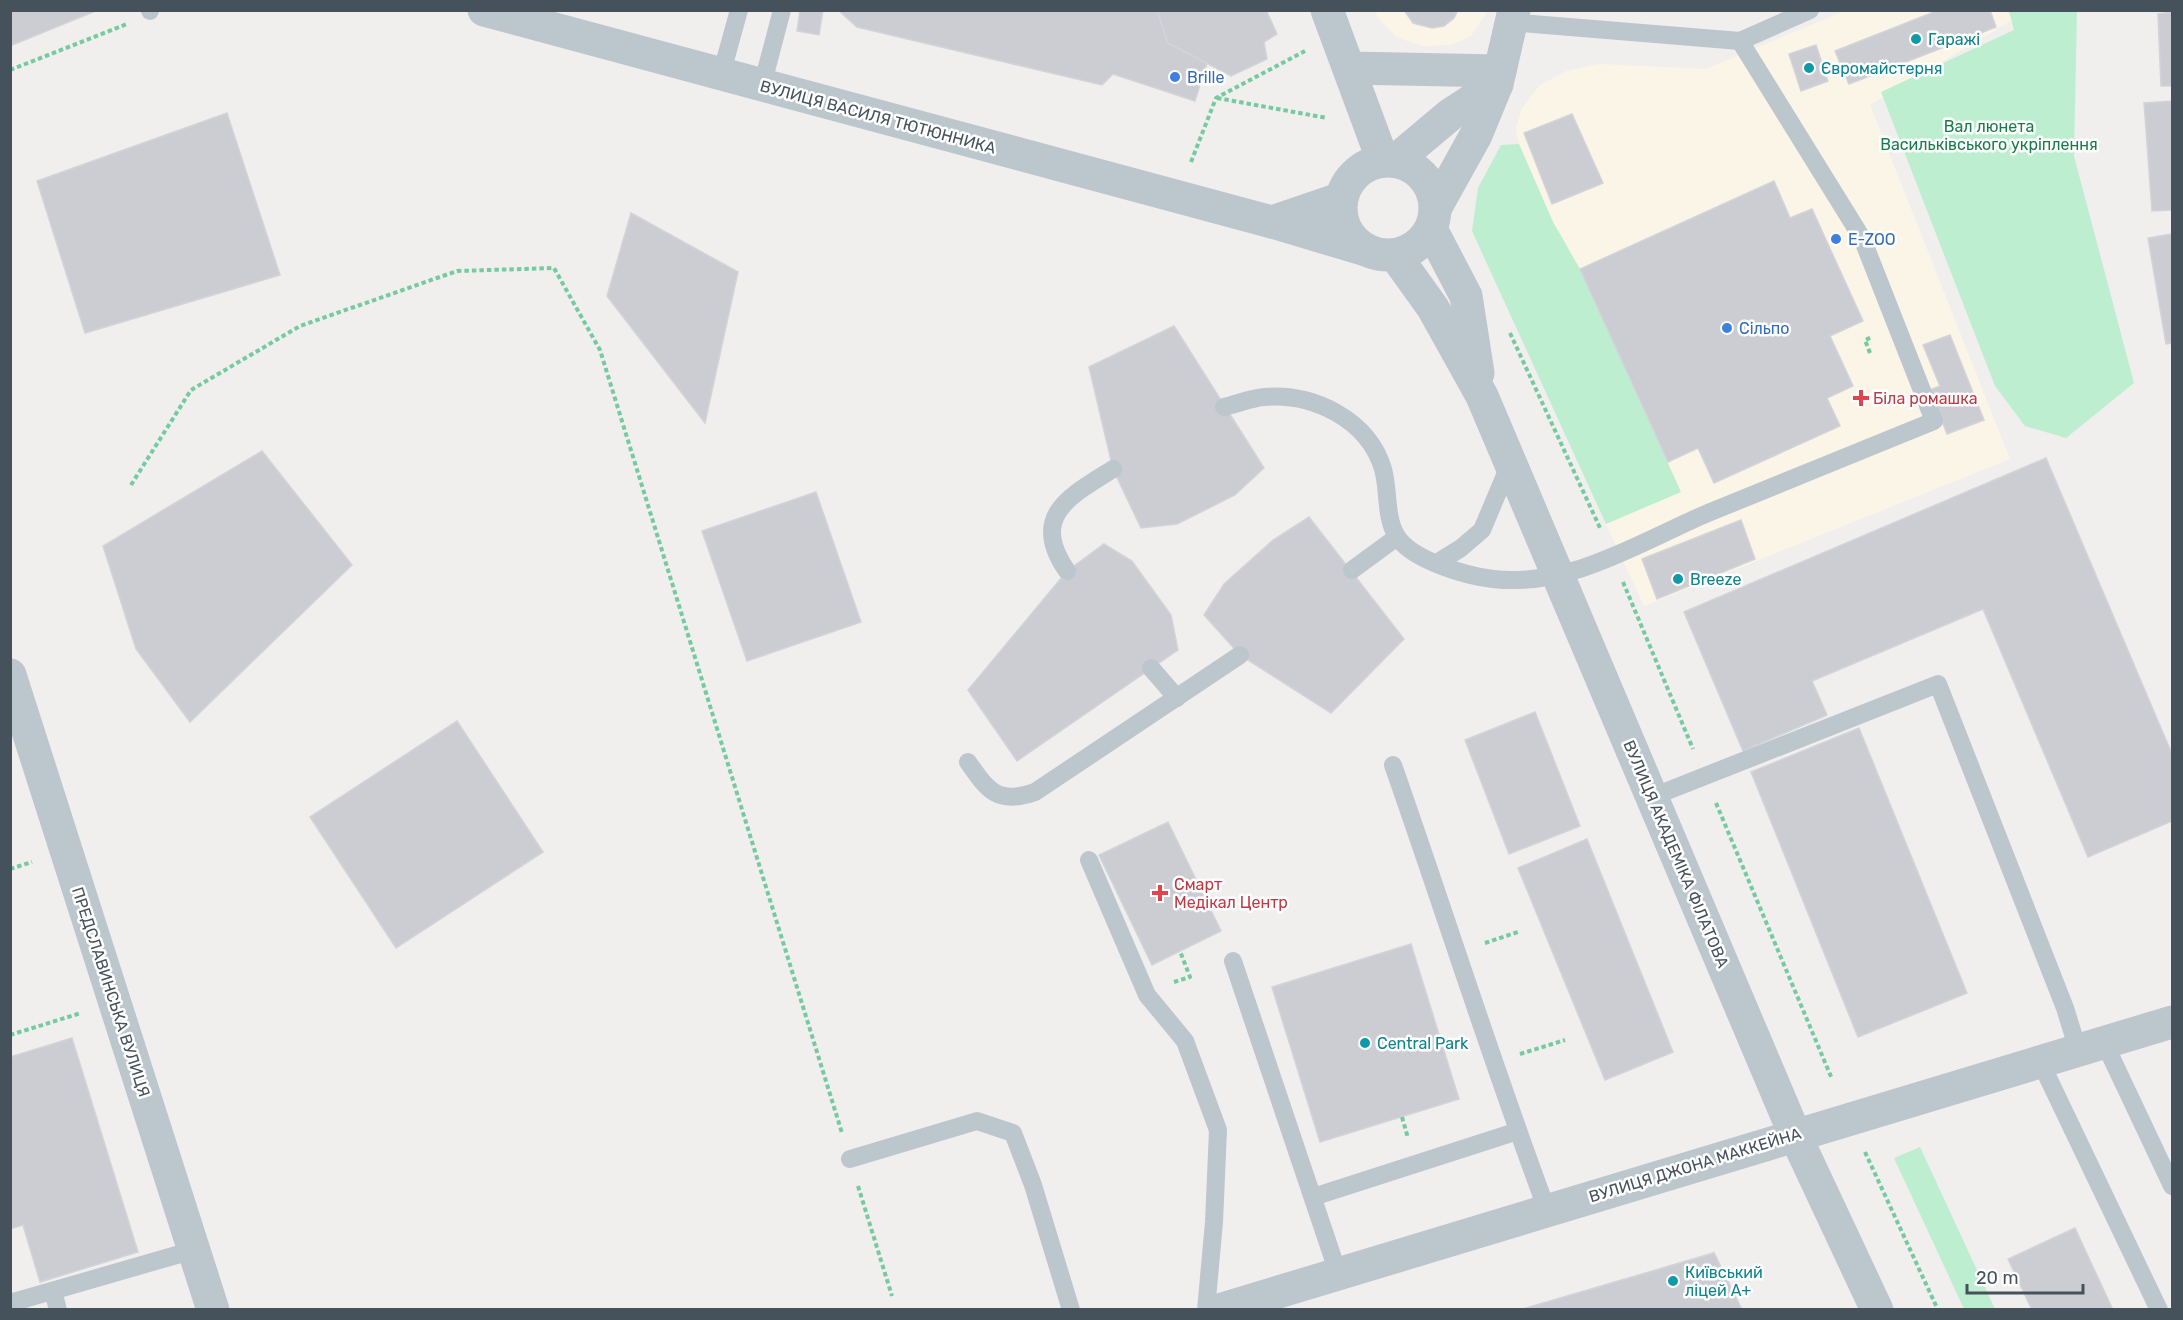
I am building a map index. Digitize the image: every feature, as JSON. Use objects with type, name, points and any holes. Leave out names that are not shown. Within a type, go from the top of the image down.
[{"type":"street","name":"ВУЛИЦЯ ВАСИЛЯ ТЮТЮННИКА","points":[[484,10],[1380,253]]},
{"type":"street","points":[[1327,10],[1389,161]]},
{"type":"street","points":[[1498,77],[1389,161],[1369,165],[1356,173],[1347,184],[1340,213],[1345,229],[1353,241],[1380,253],[1409,251],[1422,242],[1476,135],[1498,77],[1512,16]]},
{"type":"street","points":[[1350,68],[1498,77]]},
{"type":"street","points":[[1389,161],[1411,167],[1424,177],[1432,191],[1433,218]]},
{"type":"street","points":[[1272,222],[1342,198]]},
{"type":"street","name":"ВУЛИЦЯ АКАДЕМІКА ФІЛАТОВА","points":[[1433,218],[1466,296],[1482,396]]},
{"type":"street","name":"ВУЛИЦЯ АКАДЕМІКА ФІЛАТОВА","points":[[1380,253],[1434,308],[1482,396],[1509,466],[1795,1135],[1877,1310]]},
{"type":"street","name":"ПРЕДСЛАВИНСЬКА ВУЛИЦЯ","points":[[10,675],[213,1310]]},
{"type":"street","name":"ВУЛИЦЯ ДЖОНА МАККЕЙНА","points":[[1219,1310],[2172,1022]]},
{"type":"lane","points":[[721,75],[739,10]]},
{"type":"lane","points":[[762,86],[782,10]]},
{"type":"lane","points":[[1512,16],[1740,41],[1810,10]]},
{"type":"lane","points":[[1224,407],[1264,397],[1310,402],[1340,413],[1368,438],[1382,466],[1389,492],[1390,519],[1397,537],[1416,553],[1437,563],[1494,579],[1556,574],[1613,558],[1706,514],[1934,421],[1862,238],[1740,41]]},
{"type":"lane","points":[[1437,563],[1461,548],[1482,530],[1509,466]]},
{"type":"lane","points":[[1067,571],[1056,556],[1051,535],[1055,514],[1068,497],[1113,469]]},
{"type":"lane","points":[[1352,570],[1397,537]]},
{"type":"lane","points":[[968,762],[987,788],[1000,796],[1018,798],[1035,792],[1240,655]]},
{"type":"lane","points":[[1151,668],[1177,698]]},
{"type":"lane","points":[[1652,797],[1705,778],[1938,684],[2065,1008],[2091,1046],[2172,1186]]},
{"type":"lane","points":[[1393,765],[1459,952],[1493,1062],[1547,1210]]},
{"type":"lane","points":[[1089,860],[1147,995],[1185,1041],[1218,1130],[1214,1222],[1206,1310]]},
{"type":"lane","points":[[1233,961],[1338,1273]]},
{"type":"lane","points":[[2040,1061],[2159,1310]]},
{"type":"lane","points":[[850,1159],[977,1121],[1013,1133],[1033,1185],[1071,1310]]},
{"type":"lane","points":[[1313,1197],[1518,1131]]},
{"type":"lane","points":[[10,1303],[194,1250]]},
{"type":"lane","points":[[53,1291],[58,1310]]},
{"type":"path","points":[[10,70],[130,23],[150,11]]},
{"type":"path","points":[[1188,168],[1216,98],[1306,50]]},
{"type":"path","points":[[1216,98],[1337,120]]},
{"type":"path","points":[[131,485],[191,390],[300,326],[457,271],[554,268],[600,350],[892,1296]]},
{"type":"path","points":[[1506,323],[1613,558],[1832,1079]]},
{"type":"path","points":[[10,869],[36,861]]},
{"type":"path","points":[[1459,952],[1518,932]]},
{"type":"path","points":[[10,1035],[82,1013]]},
{"type":"path","points":[[1493,1062],[1564,1040]]},
{"type":"path","points":[[1402,1117],[1409,1138]]},
{"type":"path","points":[[1862,1146],[1938,1310]]},
{"type":"shaded area","points":[[1375,11],[1488,11],[1471,36],[1451,45],[1422,46],[1396,37],[1379,19]]},
{"type":"shaded area","points":[[1844,11],[2007,11],[2012,20],[1870,105],[2010,459],[1644,606],[1606,524],[1680,492],[1580,269],[1553,222],[1519,144],[1516,128],[1522,108],[1540,85],[1566,71],[1598,64],[1706,69]]},
{"type":"green space","name":"Вал люнета Васильківського укріплення","points":[[2009,11],[2077,11],[2074,156],[2134,383],[2066,438],[2025,426],[1995,386],[1881,92],[2014,30]]},
{"type":"green space","points":[[1519,144],[1553,222],[1580,269],[1681,492],[1606,524],[1472,231],[1478,188],[1501,145]]},
{"type":"green space","points":[[1920,1147],[1995,1309],[1964,1309],[1894,1158]]},
{"type":"building","points":[[10,10],[98,10],[10,46]]},
{"type":"building","points":[[800,10],[823,10],[819,35],[797,31]]},
{"type":"building","points":[[838,10],[1157,10],[1168,43],[1207,63],[1195,101],[1113,74],[1102,85],[857,27]]},
{"type":"building","points":[[1157,10],[1270,10],[1267,12],[1277,34],[1264,42],[1267,59],[1231,76],[1168,43]]},
{"type":"building","points":[[1404,10],[1458,10],[1454,18],[1444,26],[1432,28],[1413,23]]},
{"type":"building","name":"Гаражі","points":[[1939,10],[1990,10],[1996,27],[1849,84],[1835,51]]},
{"type":"building","points":[[2172,12],[2172,86],[2161,86],[2158,14]]},
{"type":"building","name":"Євромайстерня","points":[[1816,45],[1828,81],[1801,91],[1789,54]]},
{"type":"building","points":[[2172,101],[2172,210],[2152,211],[2144,103]]},
{"type":"building","points":[[227,113],[280,275],[85,333],[37,181]]},
{"type":"building","points":[[1572,114],[1603,183],[1552,204],[1524,133]]},
{"type":"building","name":"Сільпо","points":[[1774,181],[1790,218],[1812,209],[1863,321],[1830,336],[1853,386],[1827,398],[1840,426],[1714,483],[1698,448],[1668,462],[1580,269]]},
{"type":"building","points":[[631,213],[738,272],[705,423],[607,296]]},
{"type":"building","points":[[2172,234],[2172,343],[2166,344],[2148,238]]},
{"type":"building","points":[[1174,326],[1264,468],[1235,495],[1177,524],[1141,528],[1113,469],[1089,367]]},
{"type":"building","points":[[1950,335],[1984,420],[1947,434],[1930,390],[1940,386],[1923,345]]},
{"type":"building","points":[[262,451],[352,565],[190,722],[136,649],[103,546]]},
{"type":"building","points":[[2046,458],[2172,754],[2172,821],[2088,857],[1983,609],[1812,681],[1827,715],[1743,751],[1684,612]]},
{"type":"building","points":[[816,492],[861,622],[747,661],[702,531]]},
{"type":"building","points":[[1309,517],[1404,639],[1331,713],[1240,655],[1204,615],[1224,584],[1273,540]]},
{"type":"building","name":"Breeze","points":[[1741,520],[1755,559],[1657,599],[1642,559]]},
{"type":"building","points":[[1104,544],[1132,561],[1171,615],[1178,650],[1017,761],[968,690],[1067,571]]},
{"type":"building","points":[[1535,712],[1580,826],[1509,854],[1465,740]]},
{"type":"building","points":[[457,721],[543,852],[396,948],[310,817]]},
{"type":"building","points":[[1859,728],[1967,993],[1858,1037],[1751,772]]},
{"type":"building","name":"Смарт Медікал Центр","points":[[1168,822],[1221,931],[1152,965],[1099,855]]},
{"type":"building","points":[[1587,839],[1673,1052],[1605,1080],[1518,868]]},
{"type":"building","name":"Central Park","points":[[1411,944],[1459,1099],[1320,1142],[1272,987]]},
{"type":"building","points":[[72,1038],[138,1252],[40,1282],[23,1225],[10,1229],[10,1057]]},
{"type":"building","points":[[2075,1228],[2113,1310],[2032,1310],[2008,1259]]},
{"type":"building","name":"Київський ліцей А+","points":[[1714,1253],[1742,1310],[1520,1310]]},
{"type":"building","name":"Київський ліцей А+","points":[[1714,1253],[1742,1310],[1520,1310]]},
{"type":"place","name":"Гаражі","points":[[1916,39]]},
{"type":"place","name":"Євромайстерня","points":[[1809,68]]},
{"type":"place","name":"Brille","points":[[1175,77]]},
{"type":"place","name":"E-ZOO","points":[[1836,239]]},
{"type":"place","name":"Сільпо","points":[[1727,328]]},
{"type":"place","name":"Біла ромашка","points":[[1861,398]]},
{"type":"place","name":"Breeze","points":[[1678,579]]},
{"type":"place","name":"Смарт Медікал Центр","points":[[1160,893]]},
{"type":"place","name":"Central Park","points":[[1365,1043]]},
{"type":"place","name":"Київський ліцей А+","points":[[1673,1281]]}]
